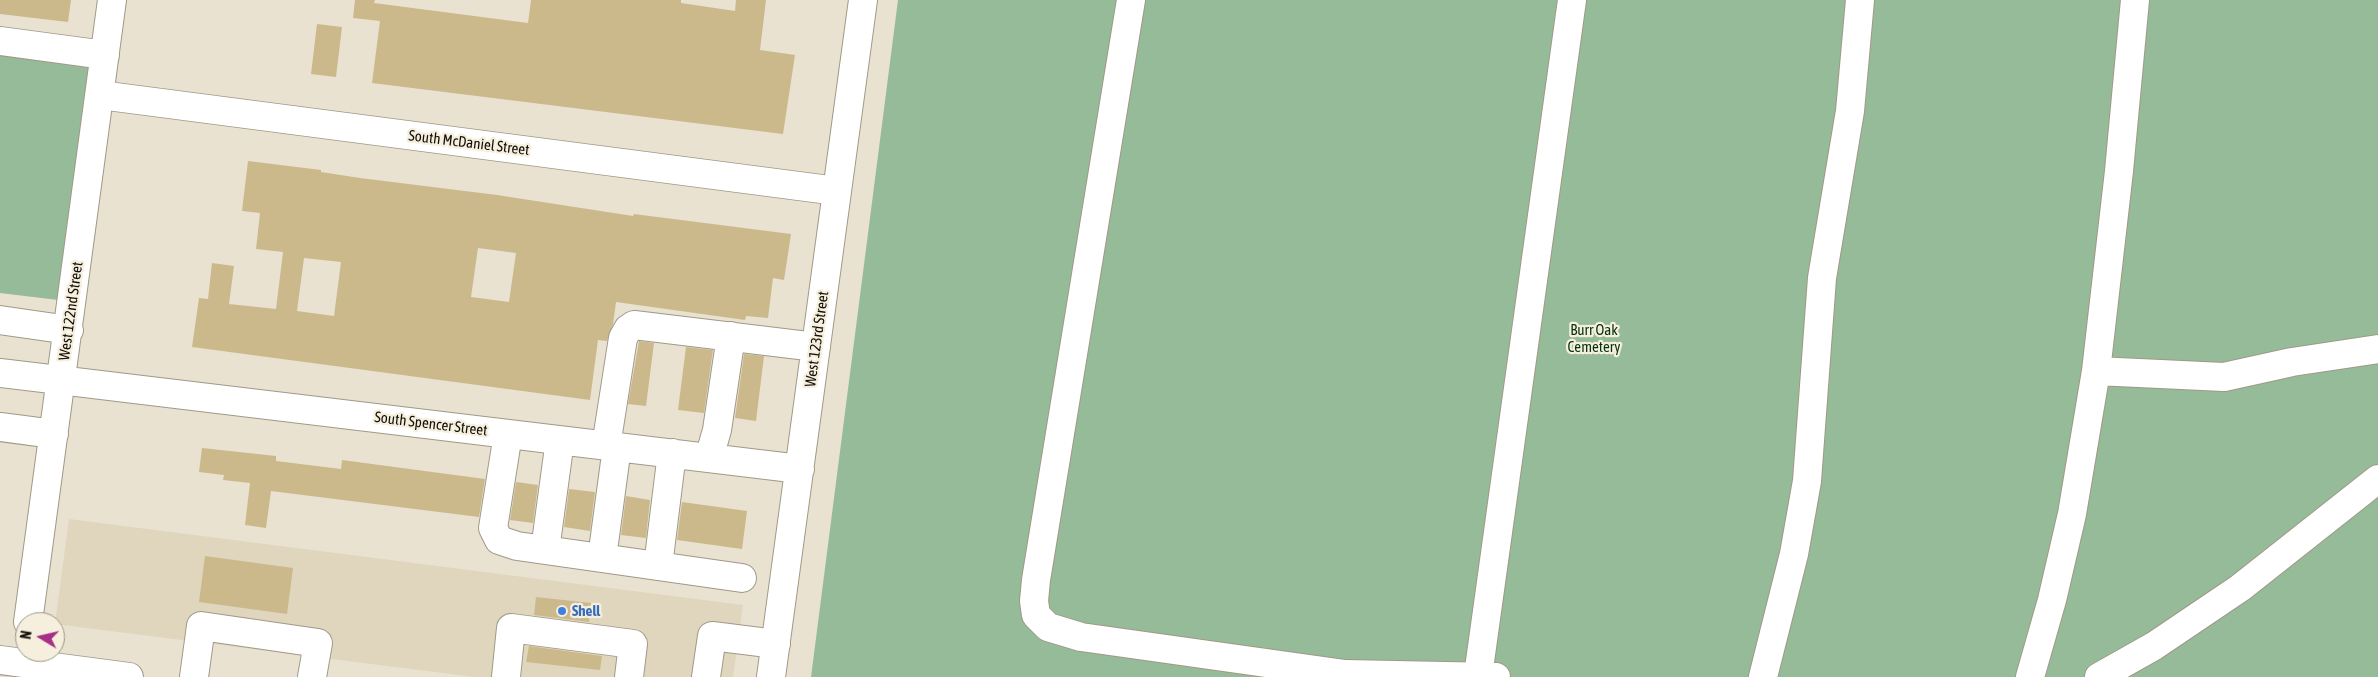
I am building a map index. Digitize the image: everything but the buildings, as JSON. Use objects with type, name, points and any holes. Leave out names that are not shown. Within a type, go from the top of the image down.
[{"type":"street","name":"West 122nd Street","points":[[29,612],[69,330],[112,0]]},
{"type":"street","name":"West 123rd Street","points":[[771,677],[863,0]]},
{"type":"street","points":[[1131,0],[1036,580],[1034,601],[1036,615],[1048,628],[1081,637],[1345,674],[1496,677]]},
{"type":"street","points":[[1478,676],[1572,0]]},
{"type":"street","points":[[1764,677],[1794,554],[1807,481],[1822,278],[1850,111],[1860,0]]},
{"type":"street","points":[[2030,677],[2052,600],[2072,514],[2096,371],[2119,172],[2135,0]]},
{"type":"street","points":[[0,41],[105,55]]},
{"type":"street","name":"South McDaniel Street","points":[[100,95],[837,191]]},
{"type":"street","points":[[0,320],[69,330]]},
{"type":"street","points":[[602,558],[623,338],[628,330],[634,325],[645,325],[816,347]]},
{"type":"street","points":[[709,458],[717,430],[731,336]]},
{"type":"street","points":[[2096,371],[2224,377],[2302,360],[2378,349]]},
{"type":"street","name":"South Spencer Street","points":[[0,373],[800,469]]},
{"type":"street","points":[[0,427],[54,434]]},
{"type":"street","points":[[508,434],[493,528],[499,540],[517,546],[742,578]]},
{"type":"street","points":[[545,550],[560,440]]},
{"type":"street","points":[[658,566],[672,453]]},
{"type":"street","points":[[2099,677],[2154,646],[2240,588],[2378,479]]},
{"type":"street","points":[[194,677],[200,626],[318,643],[312,677]]},
{"type":"street","points":[[510,677],[506,677],[511,628],[633,644],[629,677]]},
{"type":"street","points":[[706,677],[712,636],[776,644]]},
{"type":"street","points":[[48,662],[128,677]]},
{"type":"shaded area","points":[[69,519],[743,605],[733,677],[474,677],[65,625],[65,612],[57,612]]},
{"type":"green space","name":"Burr Oak Cemetery","points":[[898,0],[2378,0],[2378,677],[811,677]]},
{"type":"green space","points":[[0,53],[91,66],[58,300],[0,293]]},
{"type":"place","name":"Shell","points":[[562,611]]}]
